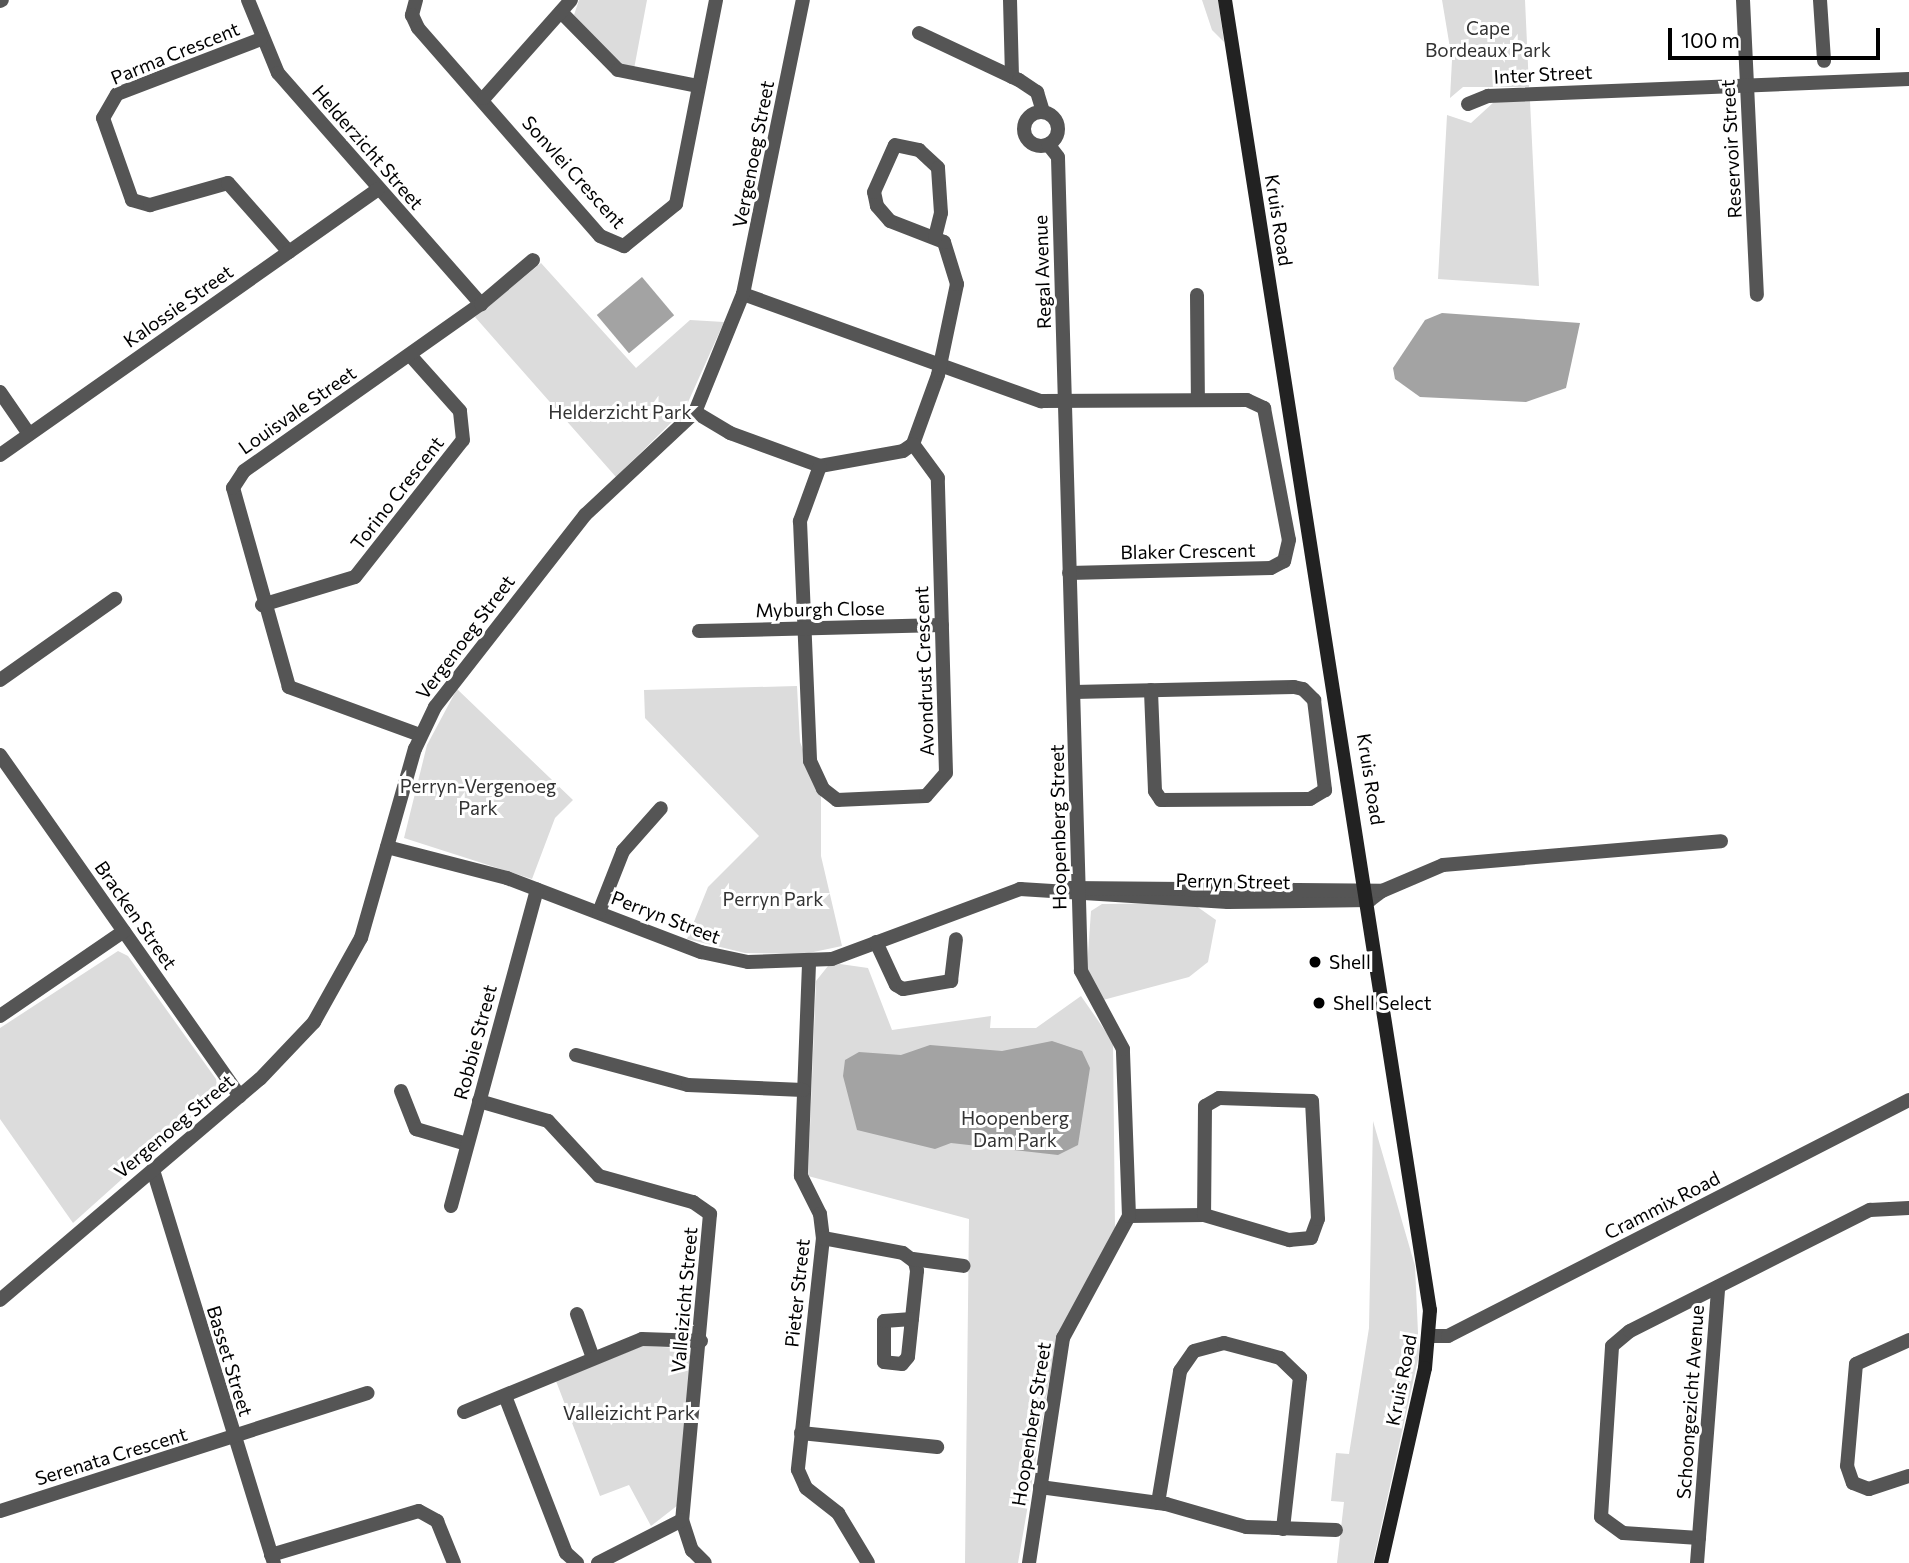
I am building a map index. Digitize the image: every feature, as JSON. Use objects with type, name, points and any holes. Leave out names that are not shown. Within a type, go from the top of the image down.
[{"type":"street","name":"Helderzicht Street","points":[[248,0],[261,38],[278,73],[481,304]]},
{"type":"street","name":"Sonvlei Crescent","points":[[416,0],[412,15],[418,28],[484,98],[600,236],[624,246],[675,208],[716,0]]},
{"type":"street","points":[[484,98],[571,0]]},
{"type":"street","name":"Vergenoeg Street","points":[[0,1300],[240,1096],[306,1032],[342,981],[420,736],[454,678],[576,526],[695,412],[743,293],[803,0]]},
{"type":"street","points":[[1010,0],[1012,76]]},
{"type":"street","name":"Kruis Road","points":[[1225,0],[1373,892],[1431,1336],[1381,1563]]},
{"type":"street","name":"Reservoir Street","points":[[1744,0],[1757,295]]},
{"type":"street","points":[[1820,0],[1824,61]]},
{"type":"street","points":[[561,12],[618,71],[698,86]]},
{"type":"street","points":[[919,33],[1027,85],[1043,101],[1043,112],[1027,119],[1024,130],[1034,144],[1048,144]]},
{"type":"street","name":"Parma Crescent","points":[[261,38],[117,94],[103,118],[132,200],[150,205],[228,183],[289,252]]},
{"type":"street","name":"Inter Street","points":[[1468,104],[1488,96],[1909,79]]},
{"type":"street","name":"Regal Avenue","points":[[1043,112],[1058,127],[1048,144],[1058,157],[1067,403]]},
{"type":"street","points":[[695,412],[730,433],[820,466],[913,444],[938,364],[957,284],[952,255],[935,237],[890,221],[877,206],[880,171],[895,145],[919,150],[937,168],[942,213],[935,237]]},
{"type":"street","name":"Kalossie Street","points":[[0,455],[378,189]]},
{"type":"street","name":"Louisvale Street","points":[[420,736],[293,691],[262,605],[232,500],[235,481],[481,304],[533,260]]},
{"type":"street","points":[[743,293],[1041,401],[1067,403]]},
{"type":"street","points":[[1197,295],[1198,400]]},
{"type":"street","name":"Torino Crescent","points":[[262,605],[355,577],[463,440],[460,411],[410,355]]},
{"type":"street","points":[[0,392],[29,434]]},
{"type":"street","name":"Blaker Crescent","points":[[1067,403],[1247,400],[1270,415],[1290,549],[1284,561],[1270,568],[1069,573]]},
{"type":"street","name":"Hoopenberg Street","points":[[1029,1563],[1063,1338],[1129,1216],[1123,1049],[1081,971],[1069,573],[1067,403]]},
{"type":"street","name":"Avondrust Crescent","points":[[820,466],[800,521],[807,750],[823,789],[847,802],[926,796],[944,781],[938,478],[913,444]]},
{"type":"street","points":[[0,680],[116,599]]},
{"type":"street","name":"Myburgh Close","points":[[699,631],[942,625]]},
{"type":"street","points":[[1074,692],[1303,689],[1314,700],[1325,790],[1310,799],[1161,800],[1155,791],[1151,691]]},
{"type":"street","name":"Bracken Street","points":[[0,755],[240,1096]]},
{"type":"street","points":[[599,912],[622,851],[661,808]]},
{"type":"street","points":[[1373,892],[1443,865],[1721,841]]},
{"type":"street","name":"Perryn Street","points":[[387,846],[537,889],[724,959],[808,964],[876,942],[1008,891],[1373,892]]},
{"type":"street","name":"Robbie Street","points":[[451,1206],[537,889]]},
{"type":"street","points":[[0,1016],[124,931]]},
{"type":"street","points":[[876,942],[895,985],[903,989],[951,981],[956,939]]},
{"type":"street","name":"Pieter Street","points":[[808,964],[801,1176],[823,1238],[801,1433],[801,1479],[838,1513],[868,1563]]},
{"type":"street","points":[[576,1055],[688,1085],[803,1090]]},
{"type":"street","points":[[401,1091],[416,1129],[467,1144]]},
{"type":"street","points":[[1129,1216],[1204,1215],[1297,1242],[1311,1238],[1318,1219],[1312,1101],[1219,1098],[1205,1106],[1204,1215]]},
{"type":"street","name":"Crammix Road","points":[[1431,1336],[1448,1336],[1909,1100]]},
{"type":"street","name":"Valleizicht Street","points":[[480,1101],[548,1121],[599,1177],[705,1209],[712,1220],[682,1520],[692,1550],[705,1563]]},
{"type":"street","name":"Basset Street","points":[[153,1170],[272,1559]]},
{"type":"street","name":"Schoongezicht Avenue","points":[[1697,1563],[1718,1287],[1870,1210],[1909,1208]]},
{"type":"street","points":[[823,1238],[912,1259],[964,1266]]},
{"type":"street","points":[[912,1259],[912,1319]]},
{"type":"street","points":[[1699,1538],[1623,1533],[1601,1517],[1610,1359],[1612,1346],[1630,1331],[1718,1287]]},
{"type":"street","points":[[577,1314],[593,1358]]},
{"type":"street","points":[[464,1412],[642,1339],[701,1341]]},
{"type":"street","points":[[1909,1340],[1856,1364],[1847,1466],[1853,1483],[1868,1489],[1909,1476]]},
{"type":"street","points":[[1158,1503],[1180,1371],[1194,1351],[1224,1343],[1280,1358],[1300,1377],[1283,1529]]},
{"type":"street","name":"Serenata Crescent","points":[[0,1511],[367,1393]]},
{"type":"street","points":[[505,1396],[566,1553],[577,1563]]},
{"type":"street","points":[[801,1433],[937,1447]]},
{"type":"street","points":[[1040,1487],[1158,1503],[1229,1524],[1336,1530]]},
{"type":"street","points":[[272,1559],[419,1511],[437,1521],[454,1563]]},
{"type":"street","points":[[598,1563],[682,1520]]},
{"type":"green space","points":[[579,0],[647,0],[634,69],[621,65],[574,15]]},
{"type":"green space","points":[[1202,0],[1218,0],[1224,42],[1212,30]]},
{"type":"green space","name":"Cape Bordeaux Park","points":[[1442,0],[1525,0],[1529,87],[1463,87],[1450,98],[1452,60]]},
{"type":"green space","points":[[1530,101],[1539,286],[1438,279],[1447,115],[1471,123],[1494,102]]},
{"type":"green space","name":"Helderzicht Park","points":[[541,263],[636,368],[690,320],[724,322],[685,409],[616,477],[475,317]]},
{"type":"green space","name":"Perryn Park","points":[[797,686],[800,742],[821,795],[821,856],[842,946],[804,954],[745,953],[687,939],[708,887],[759,836],[645,718],[644,690]]},
{"type":"green space","name":"Perryn-Vergenoeg Park","points":[[457,689],[573,800],[555,818],[532,879],[404,838],[427,745]]},
{"type":"green space","points":[[1192,903],[1216,920],[1208,962],[1189,977],[1103,1000],[1087,968],[1091,911],[1102,904]]},
{"type":"green space","points":[[118,951],[128,956],[216,1079],[218,1093],[73,1223],[0,1119],[0,1028]]},
{"type":"green space","name":"Hoopenberg Dam Park","points":[[840,964],[868,968],[892,1030],[991,1016],[990,1028],[1036,1028],[1081,996],[1113,1042],[1115,1229],[1056,1341],[1018,1563],[965,1563],[969,1219],[808,1176],[816,981],[828,966]]},
{"type":"green space","points":[[1373,1121],[1415,1266],[1419,1355],[1373,1563],[1337,1563],[1344,1502],[1331,1501],[1336,1453],[1349,1454],[1369,1328]]},
{"type":"green space","name":"Valleizicht Park","points":[[642,1346],[680,1348],[691,1356],[678,1505],[651,1526],[629,1485],[600,1496],[556,1381]]},
{"type":"shaded area","points":[[642,277],[674,315],[629,353],[597,315]]},
{"type":"shaded area","points":[[1442,313],[1580,323],[1566,388],[1526,402],[1420,397],[1395,379],[1393,368],[1425,320]]},
{"type":"shaded area","points":[[1052,1041],[1082,1051],[1090,1068],[1078,1145],[1058,1155],[951,1143],[935,1149],[857,1130],[843,1076],[845,1060],[859,1052],[901,1055],[930,1045],[1002,1051]]},
{"type":"place","name":"Shell","points":[[1315,962]]},
{"type":"place","name":"Shell Select","points":[[1319,1003]]}]
